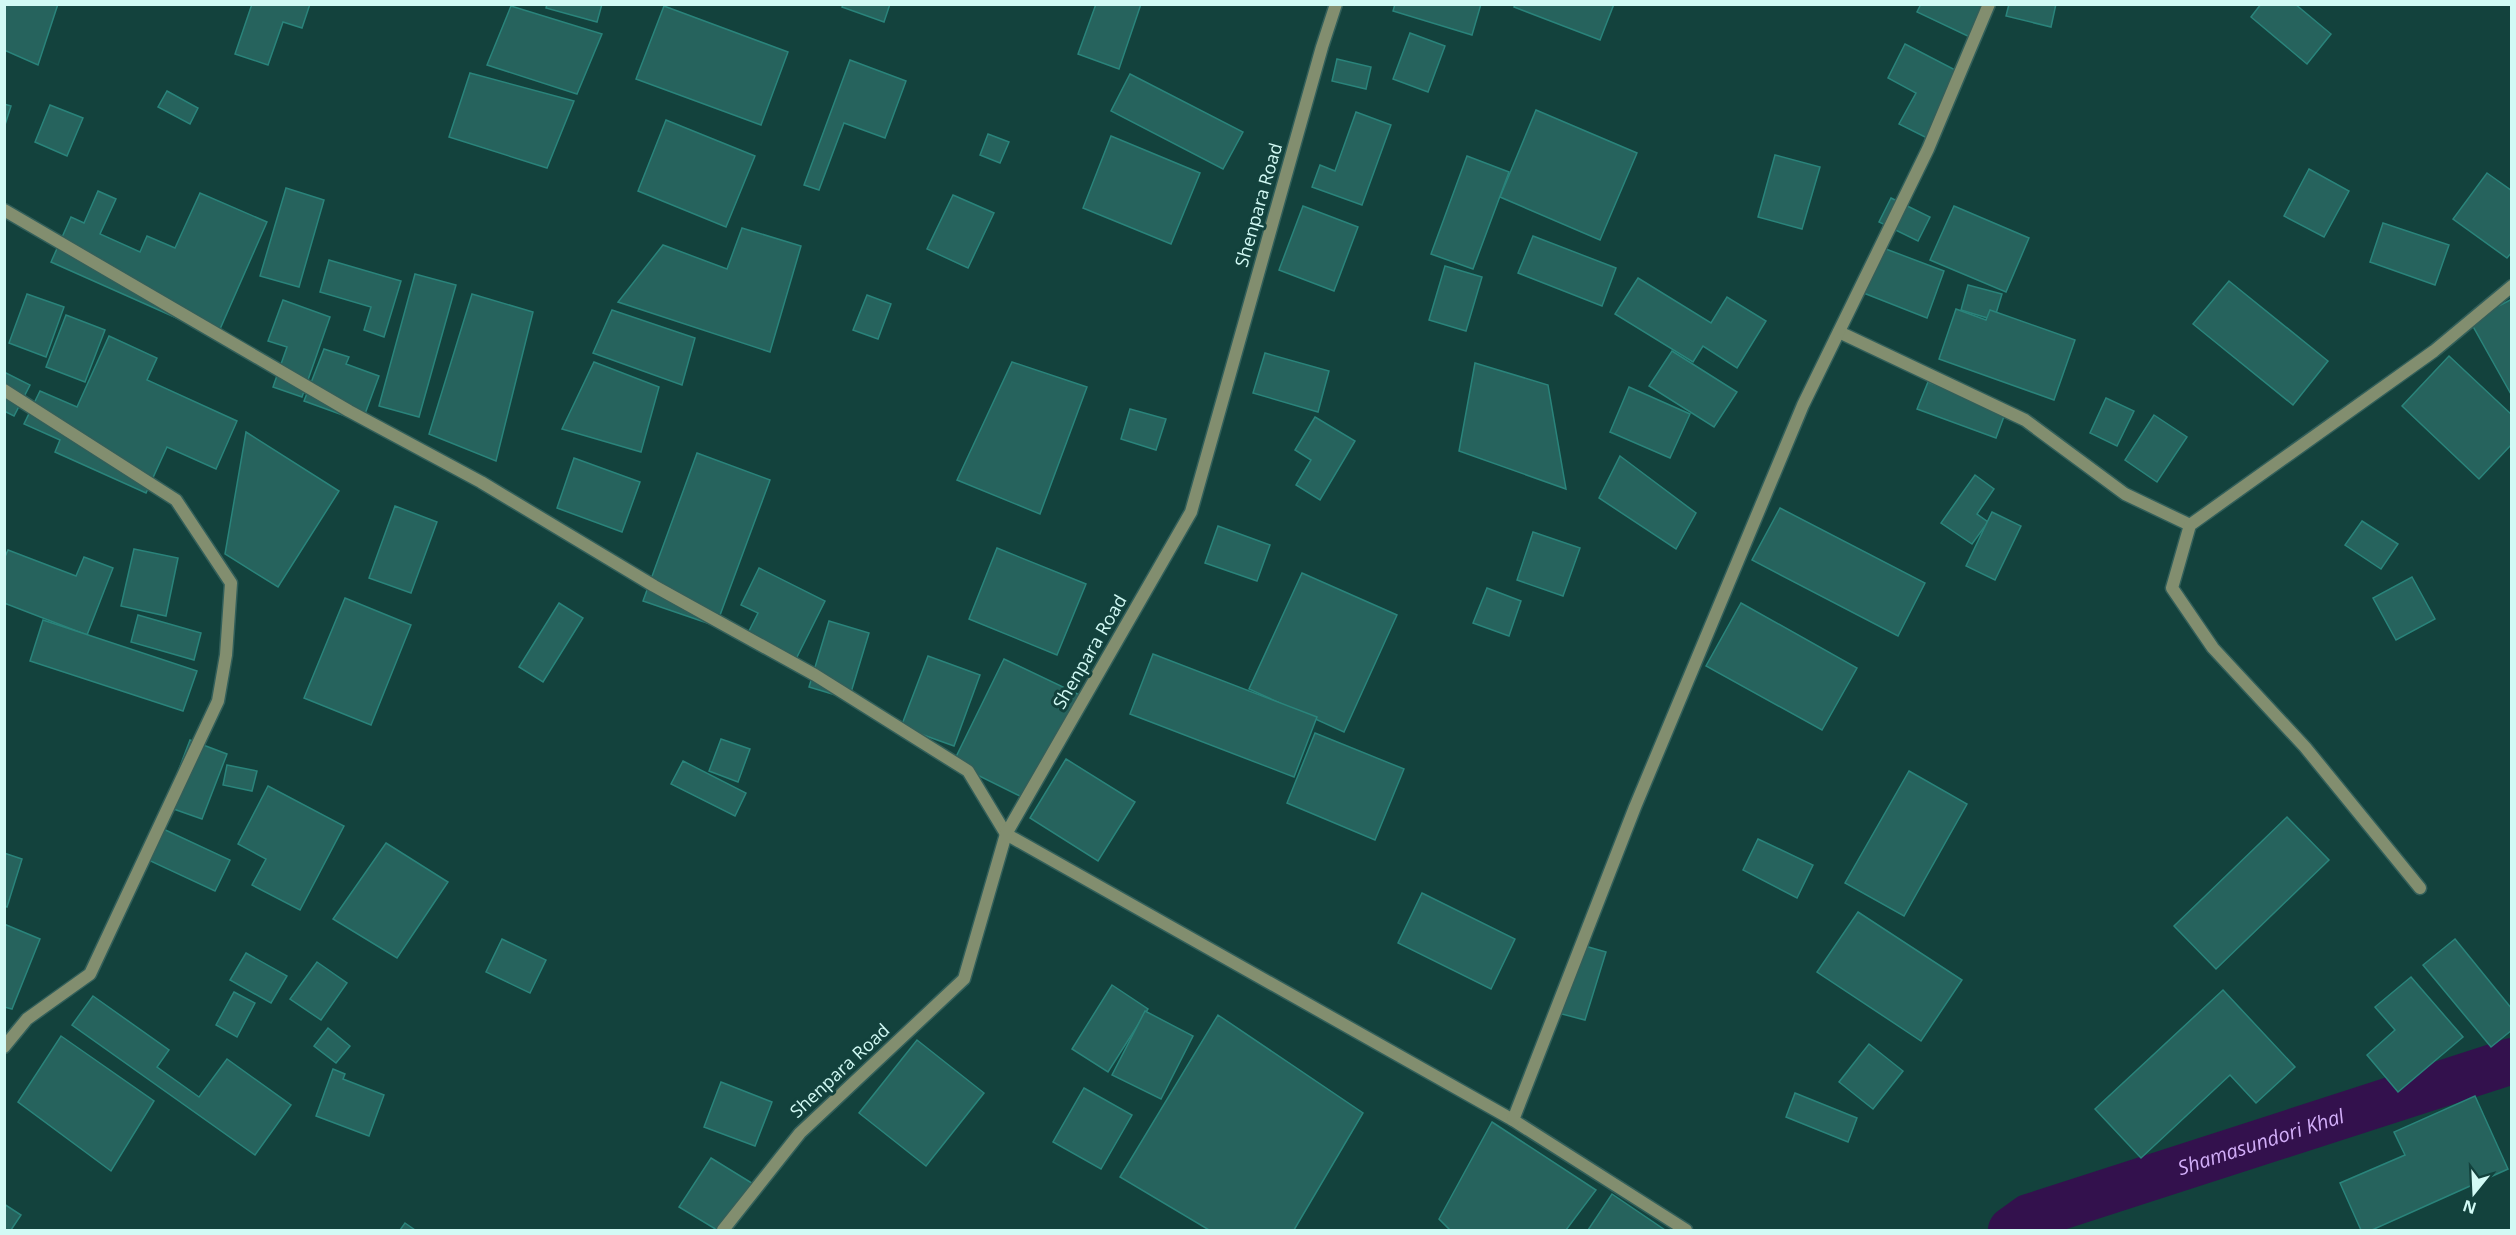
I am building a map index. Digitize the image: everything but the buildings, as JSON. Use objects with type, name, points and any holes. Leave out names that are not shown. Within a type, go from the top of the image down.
[{"type":"street","name":"Shenpara Road","points":[[723,1230],[800,1133],[964,979],[1006,834],[1191,512],[1336,4]]},
{"type":"street","points":[[1513,1120],[1635,807],[1803,405],[1928,149],[1989,4]]},
{"type":"street","points":[[4,210],[349,411],[481,482],[654,586],[815,675],[968,771],[1006,834],[1513,1120],[1686,1230]]},
{"type":"street","points":[[2420,888],[2305,747],[2213,648],[2172,588],[2190,525],[2434,351],[2511,286]]},
{"type":"street","points":[[1839,332],[2025,420],[2125,494],[2190,525]]},
{"type":"street","points":[[4,390],[176,500],[231,582],[226,655],[218,701],[90,974],[27,1019],[4,1047]]},
{"type":"waterway","name":"Shamasundori Khal","points":[[2011,1230],[2029,1217],[2512,1061]]}]
